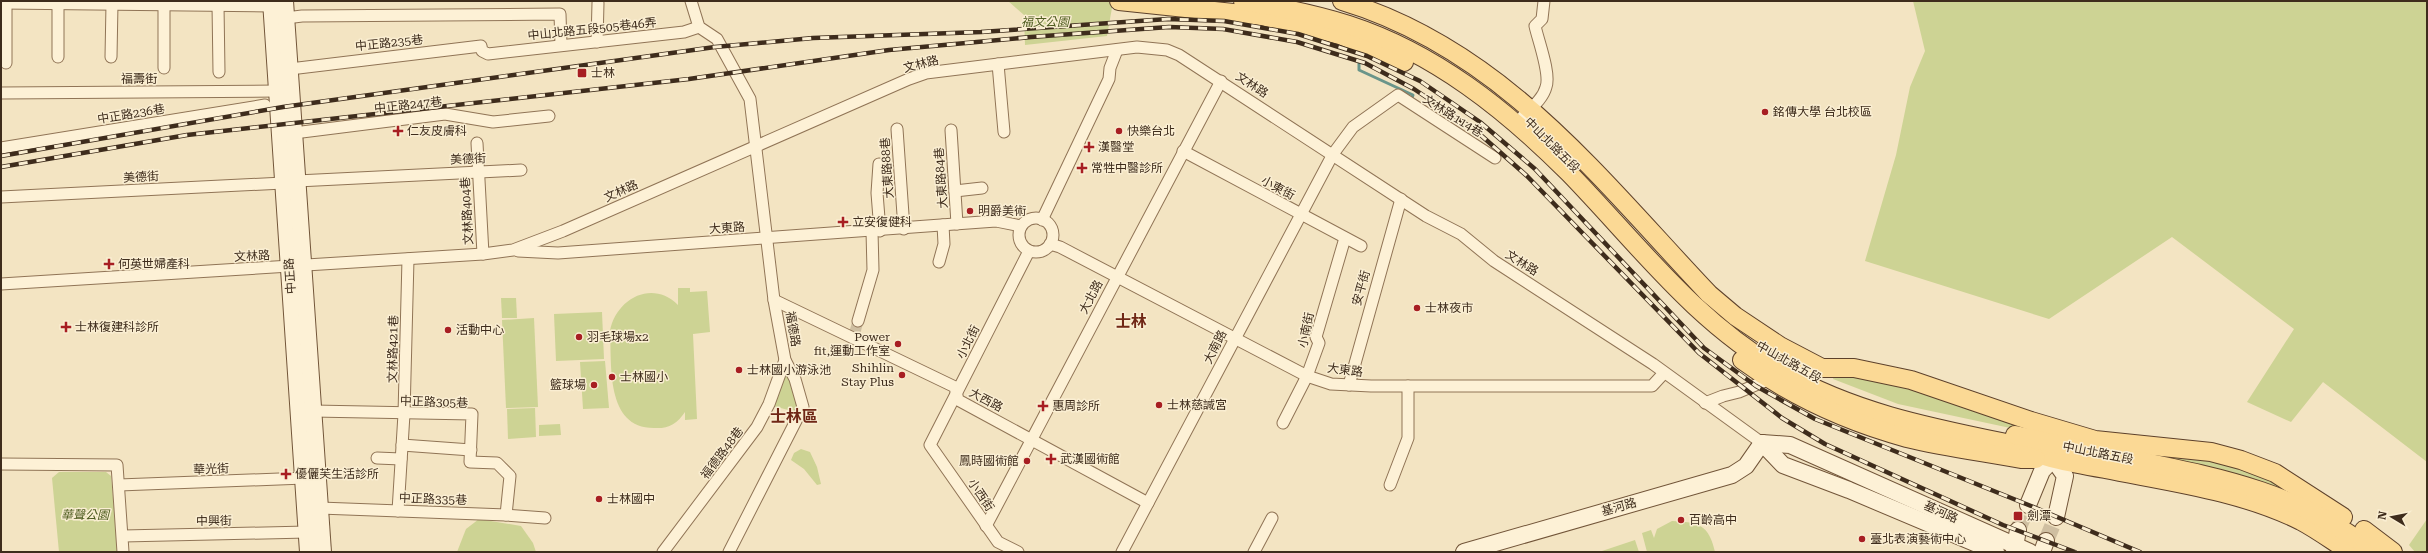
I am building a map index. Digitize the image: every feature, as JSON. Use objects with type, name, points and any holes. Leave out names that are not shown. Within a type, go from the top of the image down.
[{"type":"main road","name":"中山北路五段","points":[[1123,1],[1262,16],[1340,35],[1361,37]]},
{"type":"main road","name":"中山北路五段","points":[[1243,1],[1298,10],[1361,37],[1463,95],[1519,140],[1568,190],[1667,298],[1714,339],[1784,374],[1854,421],[1908,438],[2021,460],[2056,444]]},
{"type":"main road","name":"中山北路五段","points":[[1297,1],[1366,22],[1416,45],[1527,112],[1592,168],[1709,294],[1734,316],[1780,346],[1822,368],[1854,368],[1911,380],[2056,444]]},
{"type":"main road","name":"中山北路五段","points":[[1342,1],[1370,10],[1422,34],[1496,80],[1696,296],[1734,329],[1767,352],[1784,374],[1925,417],[2222,478],[2274,495],[2319,516],[2365,546],[2393,552]]},
{"type":"main road","name":"中正路","points":[[276,3],[286,18],[290,68],[294,133],[290,182]]},
{"type":"main road","name":"中正路","points":[[276,3],[277,91],[290,182],[296,266],[308,552]]},
{"type":"main road","name":"中正路","points":[[296,266],[313,411],[323,552]]},
{"type":"main road","name":"基河路","points":[[1762,443],[1790,445],[2015,542],[2030,552]]},
{"type":"main road","name":"基河路","points":[[1464,552],[1732,474],[1746,466],[1762,443]]},
{"type":"main road","name":"基河路","points":[[1762,443],[1783,465],[1849,490],[1996,552]]},
{"type":"main road","points":[[2028,505],[2042,471],[2056,444]]},
{"type":"main road","points":[[2056,444],[2065,476],[2056,517]]},
{"type":"street","points":[[691,1],[698,27]]},
{"type":"street","points":[[1527,112],[1541,97],[1547,86],[1547,77],[1535,26],[1542,19],[1544,1]]},
{"type":"street","points":[[6,63],[3,2],[216,4],[276,3]]},
{"type":"street","points":[[58,2],[58,57]]},
{"type":"street","points":[[110,3],[111,57]]},
{"type":"street","points":[[162,3],[164,68]]},
{"type":"street","points":[[597,42],[598,3]]},
{"type":"street","points":[[216,4],[219,72]]},
{"type":"street","points":[[286,18],[302,16],[560,14],[561,46]]},
{"type":"street","name":"中山北路五段505巷46弄","points":[[488,54],[684,32],[698,27]]},
{"type":"street","name":"福德路","points":[[698,27],[717,39],[752,105],[755,146],[768,238],[774,300],[785,360],[795,379],[803,407],[728,552]]},
{"type":"street","name":"中正路235巷","points":[[290,68],[481,46],[482,51],[488,54]]},
{"type":"street","name":"文林路","points":[[1,284],[408,259],[483,254],[513,250],[563,231],[908,79],[926,73],[1137,47],[1167,50],[1179,55],[1221,81],[1400,199],[1461,234],[1494,261],[1664,373],[1762,443]]},
{"type":"street","points":[[1042,220],[1109,79],[1110,68],[1117,50]]},
{"type":"street","points":[[998,64],[1004,132]]},
{"type":"street","name":"大北路","points":[[986,526],[1182,151],[1221,81]]},
{"type":"street","name":"福壽街","points":[[1,92],[277,91]]},
{"type":"street","name":"大南路","points":[[1122,552],[1333,154],[1353,127],[1398,96]]},
{"type":"street","name":"文林路114巷","points":[[1398,96],[1496,158]]},
{"type":"street","name":"中正路236巷","points":[[1,148],[265,105]]},
{"type":"street","name":"中正路247巷","points":[[294,133],[445,114],[493,122],[549,116]]},
{"type":"street","name":"大東路88巷","points":[[897,129],[904,229]]},
{"type":"street","name":"大東路84巷","points":[[951,130],[957,224]]},
{"type":"street","name":"文林路404巷","points":[[477,143],[483,254]]},
{"type":"street","name":"小東街","points":[[1182,151],[1361,246]]},
{"type":"street","points":[[855,330],[873,270],[879,164]]},
{"type":"street","name":"美德街","points":[[1,197],[521,170]]},
{"type":"street","points":[[955,191],[982,188]]},
{"type":"street","name":"安平街","points":[[1349,385],[1400,199]]},
{"type":"street","points":[[1033,218],[1042,220],[1052,230],[1050,244],[1039,252],[1029,251],[1020,240],[1021,226],[1033,218]]},
{"type":"street","name":"大東路","points":[[513,250],[558,253],[904,229],[996,221],[1021,226]]},
{"type":"street","points":[[938,262],[944,244],[943,225]]},
{"type":"street","name":"小南街","points":[[1283,423],[1306,376],[1319,343],[1316,337],[1345,238]]},
{"type":"street","name":"大東路","points":[[1050,244],[1060,247],[1117,276],[1306,376],[1331,384],[1408,386],[1652,386],[1664,373]]},
{"type":"street","name":"小北街","points":[[930,445],[1029,251]]},
{"type":"street","name":"文林路421巷","points":[[398,511],[404,414],[408,259]]},
{"type":"street","name":"大西路","points":[[774,300],[855,330],[955,387],[958,400],[1148,503]]},
{"type":"street","name":"福德路48巷","points":[[663,552],[757,427],[769,404],[785,360]]},
{"type":"street","points":[[1705,403],[1753,388],[1784,374],[1822,368]]},
{"type":"street","points":[[1390,485],[1408,438],[1408,386]]},
{"type":"street","name":"中正路305巷","points":[[313,411],[404,414],[472,414],[471,450]]},
{"type":"street","points":[[402,445],[471,450],[470,462],[497,463],[510,476],[506,515]]},
{"type":"street","name":"小西街","points":[[930,445],[998,542],[1018,552]]},
{"type":"street","points":[[377,458],[401,460]]},
{"type":"street","points":[[1,464],[117,465],[124,552]]},
{"type":"street","name":"華光街","points":[[118,485],[304,478]]},
{"type":"street","name":"中正路335巷","points":[[320,508],[506,515],[545,518]]},
{"type":"street","points":[[1254,552],[1272,518]]},
{"type":"street","name":"中興街","points":[[123,536],[307,532]]},
{"type":"green space","name":"福文公園","points":[[1008,1],[1113,2],[1107,36],[1025,45],[1024,15]]},
{"type":"green space","points":[[1913,1],[2427,1],[2427,462],[2323,382],[2291,422],[2247,402],[2294,329],[2172,237],[2049,319],[1865,261],[1896,155],[1910,87],[1925,51]]},
{"type":"green space","points":[[678,288],[690,288],[690,292],[707,291],[710,332],[693,334],[697,419],[685,420],[685,412],[679,420],[668,427],[654,428],[638,425],[627,417],[619,406],[614,392],[610,331],[620,310],[627,302],[636,296],[647,293],[657,294],[668,297],[678,305]]},
{"type":"green space","points":[[501,298],[516,298],[517,318],[502,318]]},
{"type":"green space","name":"羽毛球場x2","points":[[602,312],[604,359],[556,361],[554,314]]},
{"type":"green space","points":[[534,318],[538,407],[506,408],[502,320]]},
{"type":"green space","name":"籃球場","points":[[605,361],[609,408],[583,409],[580,362]]},
{"type":"green space","points":[[788,370],[799,399],[796,412],[773,406]]},
{"type":"green space","points":[[1834,376],[1880,378],[2019,425],[2015,429],[1898,404],[1833,379]]},
{"type":"green space","points":[[535,408],[536,437],[508,439],[507,409]]},
{"type":"green space","points":[[560,424],[561,435],[539,436],[539,425]]},
{"type":"green space","points":[[801,449],[810,452],[817,467],[821,484],[817,485],[804,469],[791,460],[794,453]]},
{"type":"green space","points":[[2137,453],[2238,463],[2305,497]]},
{"type":"green space","name":"華聲公園","points":[[59,472],[106,472],[111,476],[118,552],[59,552],[52,478]]},
{"type":"green space","points":[[479,519],[521,526],[533,543],[536,552],[457,552],[466,529]]},
{"type":"green space","points":[[2427,519],[2427,552],[2415,552],[2409,545]]},
{"type":"green space","points":[[1672,521],[1689,522],[1701,527],[1710,536],[1715,552],[1647,552],[1642,533],[1651,530],[1654,538],[1657,529]]},
{"type":"green space","points":[[1635,540],[1639,552],[1602,552],[1602,551]]},
{"type":"waterway","points":[[1359,63],[1359,70],[1413,95],[1411,101]]},
{"type":"tunnel","points":[[855,332],[858,321]]},
{"type":"tunnel","points":[[2018,530],[2028,505]]},
{"type":"tunnel","points":[[2046,541],[2056,517]]},
{"type":"railway","points":[[1,156],[283,107],[715,47],[813,38],[981,32],[1168,19],[1224,21],[1298,34],[1367,56],[1420,81],[1480,122],[1535,169],[1704,348],[1756,386],[1815,419],[2031,506],[2140,552]]},
{"type":"railway","points":[[1,167],[187,135],[689,79],[889,50],[1031,37],[1169,27],[1223,29],[1297,42],[1365,63],[1414,89],[1475,130],[1527,176],[1699,353],[1782,418],[1825,444],[2003,525],[2075,552]]},
{"type":"place","name":"士林","points":[[582,73]]},
{"type":"place","name":"銘傳大學 台北校區","points":[[1765,112]]},
{"type":"place","name":"仁友皮膚科","points":[[398,131]]},
{"type":"place","name":"快樂台北","points":[[1119,131]]},
{"type":"place","name":"漢醫堂","points":[[1089,147]]},
{"type":"place","name":"常牲中醫診所","points":[[1082,168]]},
{"type":"place","name":"明爵美術","points":[[970,211]]},
{"type":"place","name":"立安復健科","points":[[843,222]]},
{"type":"place","name":"何英世婦產科","points":[[109,264]]},
{"type":"place","name":"士林夜市","points":[[1417,308]]},
{"type":"place","name":"士林復建科診所","points":[[66,327]]},
{"type":"place","name":"活動中心","points":[[448,330]]},
{"type":"place","name":"羽毛球場x2","points":[[579,337]]},
{"type":"place","name":"Power fit,運動工作室","points":[[898,344]]},
{"type":"place","name":"士林國小游泳池","points":[[739,370]]},
{"type":"place","name":"Shihlin Stay Plus","points":[[902,375]]},
{"type":"place","name":"士林國小","points":[[612,377]]},
{"type":"place","name":"籃球場","points":[[594,385]]},
{"type":"place","name":"士林慈諴宮","points":[[1159,405]]},
{"type":"place","name":"惠周診所","points":[[1043,406]]},
{"type":"place","name":"武漢國術館","points":[[1051,459]]},
{"type":"place","name":"鳳時國術館","points":[[1027,461]]},
{"type":"place","name":"優儷芙生活診所","points":[[286,474]]},
{"type":"place","name":"士林國中","points":[[599,499]]},
{"type":"place","name":"劍潭","points":[[2018,516]]},
{"type":"place","name":"百齡高中","points":[[1681,520]]},
{"type":"place","name":"臺北表演藝術中心","points":[[1862,539]]},
{"type":"district","name":"士林","points":[[1131,321]]},
{"type":"district","name":"士林區","points":[[794,416]]}]
